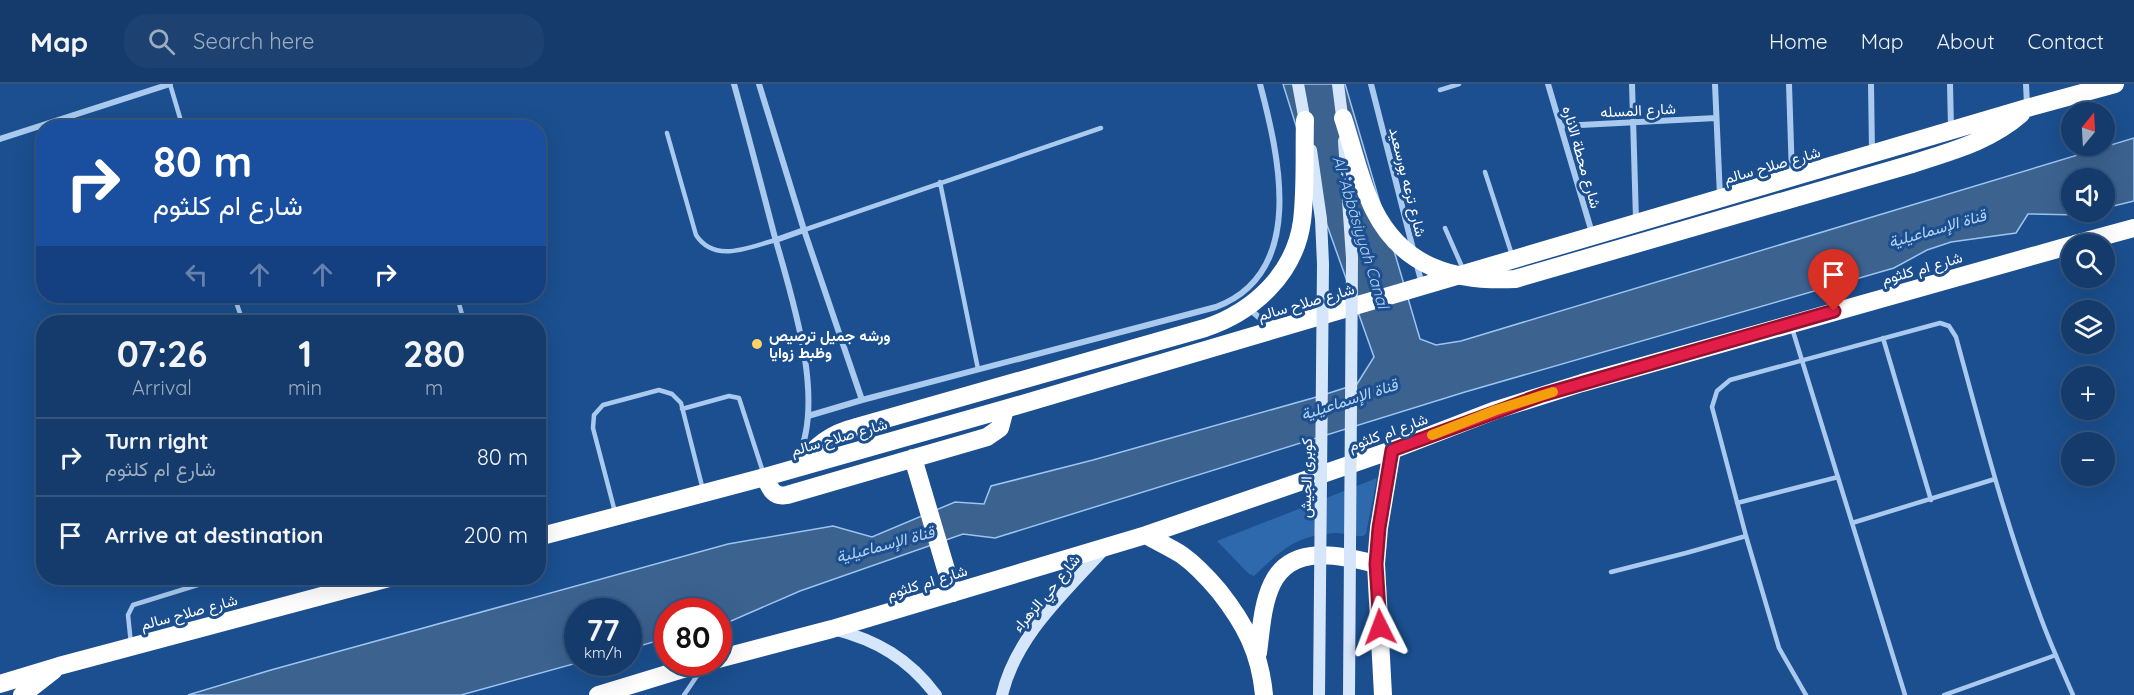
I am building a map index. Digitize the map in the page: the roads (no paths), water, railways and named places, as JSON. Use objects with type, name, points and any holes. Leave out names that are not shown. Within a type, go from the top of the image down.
[{"type":"highway","name":"شارع صلاح سالم","points":[[546,535],[765,477],[1005,409],[2112,84]]},
{"type":"highway","points":[[1343,118],[1367,195],[1384,226],[1409,253],[1424,263],[1458,277],[1476,280],[1515,279],[1912,164],[1990,137],[2027,108]]},
{"type":"highway","points":[[796,468],[823,441],[845,430],[1205,328],[1253,305],[1281,273],[1296,243],[1302,222],[1305,120]]},
{"type":"highway","name":"شارع ام كلثوم","points":[[2112,234],[2134,228]]},
{"type":"highway","name":"شارع ام كلثوم","points":[[732,655],[832,629],[1146,535],[1392,450],[1542,395],[2061,248]]},
{"type":"highway","points":[[765,477],[773,493],[782,496],[992,435],[1000,428],[1005,409]]},
{"type":"highway","points":[[1383,695],[1376,564],[1379,528],[1392,450]]},
{"type":"highway","points":[[913,458],[953,593]]},
{"type":"highway","points":[[1146,535],[1183,556],[1212,584],[1238,616],[1249,634],[1257,657],[1264,695]]},
{"type":"highway","points":[[1257,657],[1269,592],[1273,581],[1283,569],[1296,560],[1315,555],[1350,557],[1376,564]]},
{"type":"highway","name":"شارع صلاح سالم","points":[[0,684],[132,646],[363,585]]},
{"type":"highway","points":[[22,695],[59,666]]},
{"type":"highway","points":[[598,695],[661,676]]},
{"type":"main road","name":"كوبرى الجيش","points":[[1298,84],[1317,183],[1323,264],[1319,695]]},
{"type":"main road","points":[[1338,84],[1343,118],[1352,258],[1349,695]]},
{"type":"main road","name":"شارع حي الزهراء","points":[[1002,695],[1014,660],[1024,641],[1105,548]]},
{"type":"main road","points":[[832,629],[858,635],[882,646],[904,660],[924,678],[936,695]]},
{"type":"street","points":[[67,120],[170,84]]},
{"type":"street","points":[[734,84],[804,355],[808,416],[796,468]]},
{"type":"street","points":[[759,84],[804,230],[862,400]]},
{"type":"street","points":[[808,416],[1216,307],[1240,295],[1260,274],[1271,252],[1277,232],[1279,181],[1272,134],[1260,84]]},
{"type":"street","name":"شارع ترعه بورسعيد","points":[[1371,84],[1422,286]]},
{"type":"street","name":"شارع محطة الاناره","points":[[1548,84],[1593,236]]},
{"type":"street","points":[[1632,84],[1636,224]]},
{"type":"street","points":[[1715,84],[1720,199]]},
{"type":"street","points":[[1789,84],[1792,178]]},
{"type":"street","points":[[1871,84],[1872,154]]},
{"type":"street","points":[[1950,84],[1951,131]]},
{"type":"street","points":[[2026,84],[2027,108]]},
{"type":"street","name":"شارع المسله","points":[[1561,126],[1716,118]]},
{"type":"street","points":[[0,139],[36,129]]},
{"type":"street","points":[[776,240],[804,230]]},
{"type":"street","points":[[1240,295],[1248,309],[1261,319],[1277,324],[1293,324]]},
{"type":"lane","points":[[170,84],[181,120]]},
{"type":"lane","points":[[1440,90],[1459,84]]},
{"type":"lane","points":[[804,230],[1101,128]]},
{"type":"lane","points":[[667,133],[696,235],[702,244],[721,253],[776,240]]},
{"type":"lane","points":[[1485,172],[1514,260]]},
{"type":"lane","points":[[940,182],[978,369]]},
{"type":"lane","points":[[1445,228],[1464,274]]},
{"type":"lane","points":[[1791,323],[1905,695]]},
{"type":"lane","points":[[1806,695],[1779,648],[1746,536],[1712,407],[1717,392],[1730,380],[1940,323],[1949,326],[1956,338],[2021,564],[2038,613],[2073,695]]},
{"type":"lane","points":[[1883,338],[1931,500]]},
{"type":"lane","points":[[616,516],[593,428],[594,415],[603,405],[659,390],[672,394],[681,403],[704,493]]},
{"type":"lane","points":[[682,410],[729,396],[739,399],[765,477]]},
{"type":"lane","points":[[1737,503],[1838,477]]},
{"type":"lane","points":[[1852,523],[1995,479]]},
{"type":"lane","points":[[1611,572],[1746,536]]},
{"type":"lane","points":[[132,646],[128,615],[133,605],[201,585]]},
{"type":"lane","points":[[1944,695],[2056,655]]},
{"type":"lane","points":[[684,695],[696,676]]},
{"type":"water","points":[[1283,84],[1345,84],[1420,339],[1436,345],[1461,341],[2074,156],[2115,156],[2115,144],[2134,138],[2134,201],[2115,206],[2115,168],[2061,168],[2061,215],[2028,214],[2016,233],[1951,242],[1927,250],[1894,268],[1465,392],[995,538],[963,534],[800,591],[732,621],[732,598],[654,598],[654,642],[642,645],[642,598],[564,598],[564,667],[461,695],[188,695],[728,544],[833,526],[872,537],[955,502],[984,504],[991,486],[1093,460],[1357,384],[1374,357],[1327,225]]},
{"type":"place","name":"ورشه جميل ترصيص وظبط زوايا","points":[[757,344]]},
{"type":"water label","name":"قناة الإسماعيلية","points":[[1937,228]]},
{"type":"water label","name":"Al-ʿAbbāsiyyah Canal","points":[[1361,232]]},
{"type":"water label","name":"قناة الإسماعيلية","points":[[1349,399]]},
{"type":"water label","name":"قناة الإسماعيلية","points":[[885,544]]}]
